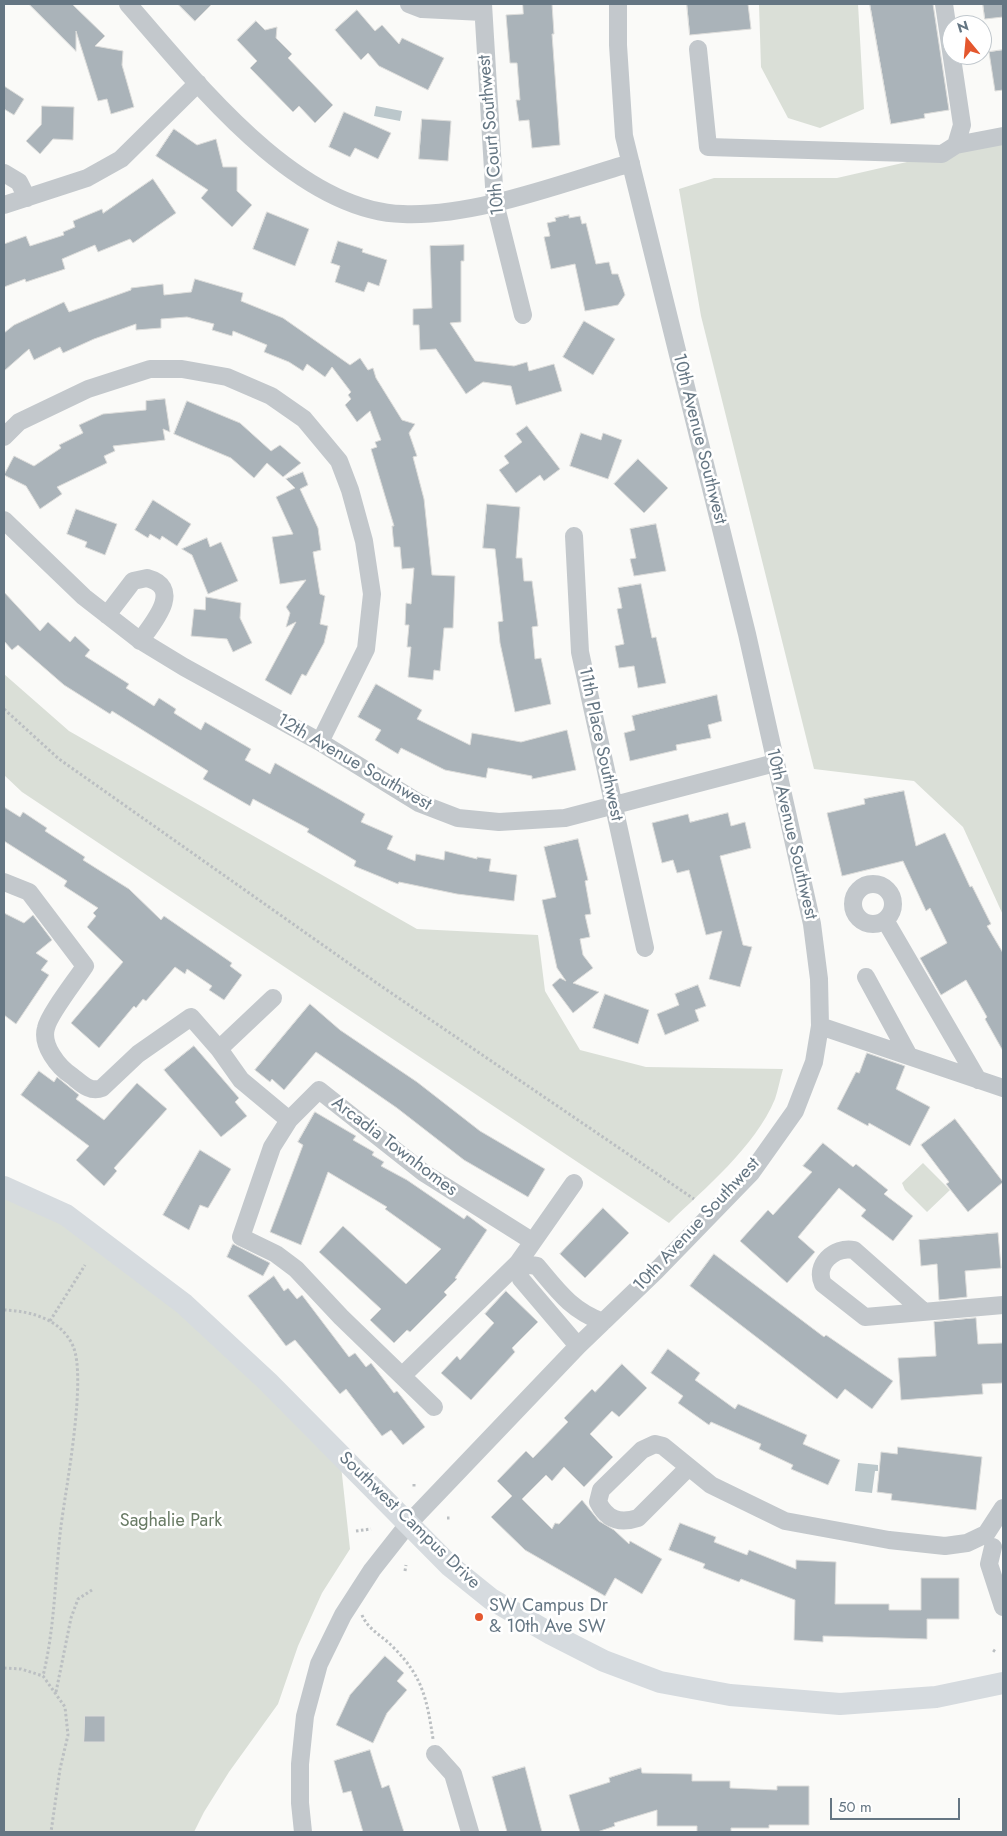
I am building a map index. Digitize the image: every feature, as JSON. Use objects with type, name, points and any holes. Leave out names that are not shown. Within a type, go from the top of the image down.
[{"type":"main road","name":"Southwest Campus Drive","points":[[4,1187],[66,1215],[184,1304],[268,1382],[450,1566],[491,1599],[551,1634],[604,1661],[660,1682],[730,1696],[840,1704],[936,1698],[1003,1683]]},
{"type":"street","points":[[128,4],[198,83],[264,149],[324,192],[370,209],[402,214],[434,212],[495,203],[631,163]]},
{"type":"street","name":"10th Court Southwest","points":[[409,4],[422,10],[483,8],[495,203],[523,315]]},
{"type":"street","name":"10th Avenue Southwest","points":[[409,1523],[578,1346],[656,1271],[756,1166],[794,1110],[814,1062],[820,1026],[819,979],[812,924],[747,634],[624,136],[618,45],[618,4]]},
{"type":"street","points":[[944,4],[962,125],[956,144]]},
{"type":"street","points":[[698,49],[708,147],[931,155],[942,154],[956,144],[1003,136]]},
{"type":"street","points":[[4,205],[87,178],[121,159],[198,83]]},
{"type":"street","points":[[4,174],[19,182],[26,198]]},
{"type":"street","points":[[4,437],[19,422],[88,389],[150,370],[182,369],[227,377],[271,396],[304,418],[339,461],[364,541],[372,594],[366,648],[320,742]]},
{"type":"street","name":"12th Avenue Southwest","points":[[4,520],[84,597],[140,641],[184,668],[320,742],[419,803],[458,818],[499,822],[565,818],[775,763]]},
{"type":"street","name":"11th Place Southwest","points":[[574,536],[580,652],[645,948]]},
{"type":"street","points":[[107,615],[133,581],[147,578],[159,584],[163,590],[164,604],[140,641]]},
{"type":"street","points":[[4,882],[29,892],[85,966],[46,1026],[46,1042],[59,1065],[69,1074],[90,1089],[97,1090],[102,1088],[138,1054],[191,1017],[219,1049],[241,1080],[289,1120]]},
{"type":"street","points":[[885,920],[978,1080]]},
{"type":"street","points":[[866,977],[909,1056]]},
{"type":"street","points":[[219,1049],[273,998]]},
{"type":"street","points":[[820,1026],[1003,1088]]},
{"type":"street","name":"Arcadia Townhomes","points":[[434,1407],[341,1317],[296,1269],[276,1254],[242,1237],[272,1147],[289,1120],[319,1090],[424,1173],[532,1241]]},
{"type":"street","points":[[402,1376],[518,1263],[574,1183]]},
{"type":"street","points":[[923,1311],[854,1250],[847,1249],[832,1254],[820,1270],[819,1276],[823,1284],[865,1318],[923,1311],[1003,1305]]},
{"type":"street","points":[[518,1263],[537,1266],[571,1306],[585,1315],[603,1322]]},
{"type":"street","points":[[518,1263],[521,1279],[578,1346]]},
{"type":"street","points":[[689,1467],[638,1518],[618,1521],[609,1517],[598,1502],[601,1490],[649,1445],[655,1444],[663,1446],[712,1485],[786,1521],[889,1540],[945,1546],[967,1543],[994,1544]]},
{"type":"street","points":[[1003,1508],[989,1564],[1003,1607]]},
{"type":"street","points":[[303,1832],[300,1803],[300,1764],[305,1716],[319,1664],[343,1615],[363,1584],[409,1523]]},
{"type":"street","points":[[435,1754],[453,1774],[470,1832]]},
{"type":"path","points":[[4,709],[60,759],[381,986],[694,1199]]},
{"type":"path","points":[[50,1321],[85,1265]]},
{"type":"path","points":[[4,1310],[38,1315],[50,1321],[64,1331],[73,1346],[78,1360],[78,1392],[61,1527],[51,1644],[43,1676]]},
{"type":"path","points":[[356,1531],[371,1529]]},
{"type":"path","points":[[405,1571],[406,1565]]},
{"type":"path","points":[[363,1584],[358,1606],[366,1624],[394,1648],[414,1671],[428,1700],[435,1754]]},
{"type":"path","points":[[56,1692],[71,1618],[78,1599],[92,1590]]},
{"type":"path","points":[[4,1668],[21,1669],[43,1676],[56,1692],[65,1708],[68,1735],[60,1769],[51,1832]]},
{"type":"green space","points":[[759,4],[858,4],[864,109],[820,128],[788,118],[761,67]]},
{"type":"green space","points":[[1003,140],[1003,915],[963,827],[914,781],[814,769],[701,316],[679,189],[714,178],[837,178]]},
{"type":"green space","points":[[4,674],[69,731],[417,929],[538,935],[545,991],[580,1050],[646,1067],[783,1069],[775,1099],[766,1117],[755,1134],[728,1166],[669,1223],[22,792],[4,775]]},
{"type":"green space","points":[[923,1163],[950,1190],[927,1212],[905,1190],[902,1183]]},
{"type":"green space","name":"Saghalie Park","points":[[4,1187],[184,1304],[340,1456],[350,1549],[322,1593],[298,1646],[278,1704],[229,1772],[194,1832],[4,1832]]},
{"type":"shaded area","points":[[376,106],[402,111],[400,121],[374,116]]},
{"type":"shaded area","points":[[858,1463],[878,1465],[878,1471],[875,1471],[872,1493],[855,1491]]},
{"type":"building","points":[[29,4],[72,4],[105,36],[95,46],[123,51],[122,65],[134,107],[111,114],[107,99],[98,101],[76,31],[76,51]]},
{"type":"building","points":[[178,4],[212,4],[195,21]]},
{"type":"building","points":[[523,4],[552,4],[554,34],[552,34],[560,145],[532,148],[529,120],[519,121],[516,100],[520,100],[517,63],[510,63],[506,15],[523,14]]},
{"type":"building","points":[[687,4],[748,4],[751,29],[690,35]]},
{"type":"building","points":[[870,4],[933,4],[949,110],[924,114],[925,118],[891,124]]},
{"type":"building","points":[[983,4],[1003,4],[1003,17],[992,18],[992,15],[984,15]]},
{"type":"building","points":[[357,10],[375,31],[382,25],[399,44],[402,38],[444,58],[428,90],[379,66],[368,53],[361,60],[335,30]]},
{"type":"building","points":[[256,21],[265,30],[277,27],[276,38],[292,54],[288,58],[333,105],[315,123],[299,106],[293,112],[250,68],[257,61],[237,40]]},
{"type":"building","points":[[1003,50],[1003,90],[995,91],[991,65],[992,52]]},
{"type":"building","points":[[4,86],[24,99],[14,115],[4,109]]},
{"type":"building","points":[[42,106],[74,107],[73,140],[53,139],[40,154],[26,141],[41,125]]},
{"type":"building","points":[[344,112],[391,133],[378,159],[355,148],[350,157],[329,147]]},
{"type":"building","points":[[422,119],[451,121],[448,161],[419,159]]},
{"type":"building","points":[[174,129],[197,145],[216,139],[223,167],[237,167],[237,191],[252,205],[232,227],[201,198],[208,190],[156,156]]},
{"type":"building","points":[[153,179],[176,213],[133,243],[130,239],[98,252],[95,245],[62,259],[65,269],[26,282],[25,279],[4,287],[4,244],[26,236],[30,246],[64,235],[63,232],[75,227],[73,221],[102,209],[103,213]]},
{"type":"building","points":[[267,212],[309,229],[295,266],[253,249]]},
{"type":"building","points":[[569,215],[569,218],[580,216],[582,224],[586,223],[596,264],[609,262],[612,274],[618,274],[625,295],[618,305],[585,311],[575,264],[551,269],[544,237],[550,236],[547,223],[556,221],[555,218]]},
{"type":"building","points":[[338,241],[363,249],[362,252],[387,260],[379,286],[368,282],[364,292],[335,282],[340,266],[331,263]]},
{"type":"building","points":[[464,245],[464,261],[461,261],[461,322],[450,323],[475,361],[514,366],[527,362],[529,371],[554,364],[562,391],[516,405],[511,386],[483,382],[466,394],[436,349],[420,350],[419,325],[413,325],[413,309],[432,308],[430,246]]},
{"type":"building","points":[[195,279],[243,293],[241,301],[283,318],[350,365],[360,358],[368,370],[373,368],[376,378],[402,420],[415,424],[409,433],[417,456],[413,457],[424,499],[432,575],[455,576],[453,628],[444,628],[440,671],[434,670],[433,680],[408,677],[411,647],[407,647],[409,625],[405,625],[406,603],[411,604],[414,568],[402,569],[400,547],[394,547],[392,526],[394,526],[371,449],[377,447],[375,442],[381,440],[370,411],[357,422],[345,405],[351,399],[348,395],[351,392],[332,367],[325,377],[307,364],[303,371],[289,362],[264,352],[267,345],[233,331],[232,336],[212,330],[214,324],[187,317],[161,319],[161,328],[136,330],[136,324],[94,339],[63,353],[60,347],[34,360],[29,349],[4,371],[4,333],[14,325],[64,302],[69,312],[131,290],[131,288],[163,284],[164,295],[191,292]]},
{"type":"building","points":[[584,321],[615,339],[593,375],[563,357]]},
{"type":"building","points":[[165,399],[170,432],[163,429],[165,440],[113,446],[115,451],[104,456],[107,463],[57,487],[62,494],[40,509],[26,486],[4,475],[14,456],[34,466],[61,448],[59,445],[83,433],[79,425],[103,414],[146,410],[146,401]]},
{"type":"building","points":[[187,401],[240,423],[271,451],[280,445],[301,463],[283,477],[267,463],[254,478],[231,458],[174,434]]},
{"type":"building","points":[[527,426],[560,469],[544,481],[540,475],[516,493],[499,470],[509,463],[504,456],[522,442],[516,434]]},
{"type":"building","points":[[581,433],[601,440],[603,433],[622,440],[608,479],[570,466]]},
{"type":"building","points":[[638,459],[668,488],[644,513],[614,484]]},
{"type":"building","points":[[303,472],[308,485],[300,489],[318,528],[321,550],[313,552],[320,594],[325,596],[320,624],[328,626],[324,643],[306,676],[302,674],[291,695],[265,680],[296,622],[286,627],[290,613],[286,607],[306,580],[280,584],[272,537],[293,534],[276,497],[295,488],[286,479]]},
{"type":"building","points":[[153,500],[191,524],[177,546],[162,536],[160,540],[150,534],[148,538],[135,530]]},
{"type":"building","points":[[487,504],[520,507],[516,558],[522,558],[524,581],[532,581],[538,626],[532,627],[535,659],[541,658],[551,704],[515,712],[500,643],[498,622],[503,621],[495,549],[483,548]]},
{"type":"building","points":[[76,509],[117,524],[105,555],[85,547],[87,542],[67,534]]},
{"type":"building","points":[[656,524],[666,571],[634,576],[630,559],[636,558],[630,529]]},
{"type":"building","points":[[207,538],[210,547],[221,542],[238,581],[208,594],[192,555],[182,549]]},
{"type":"building","points":[[641,584],[652,638],[656,637],[666,683],[638,688],[634,666],[619,668],[615,646],[624,644],[617,609],[622,608],[618,588]]},
{"type":"building","points":[[4,592],[40,631],[48,622],[70,642],[75,636],[90,650],[85,656],[129,684],[126,688],[154,706],[159,698],[176,709],[174,713],[201,730],[205,722],[251,749],[245,760],[270,774],[275,763],[365,814],[361,822],[393,836],[387,849],[415,861],[416,854],[444,860],[445,851],[477,859],[477,857],[491,859],[489,871],[517,875],[514,901],[457,894],[399,882],[398,884],[354,866],[356,861],[307,832],[309,829],[253,799],[250,806],[203,779],[208,771],[112,711],[110,714],[64,685],[18,645],[12,650],[4,641]]},
{"type":"building","points":[[206,597],[241,603],[240,618],[252,643],[233,652],[227,639],[191,636],[194,609],[205,610]]},
{"type":"building","points":[[376,684],[422,710],[417,719],[470,745],[472,733],[521,742],[567,730],[576,770],[532,779],[532,776],[488,768],[486,778],[445,770],[401,748],[398,754],[375,740],[381,730],[358,717]]},
{"type":"building","points":[[717,695],[722,721],[708,725],[711,738],[676,745],[677,750],[630,761],[624,733],[635,730],[632,716]]},
{"type":"building","points":[[904,791],[916,846],[945,833],[970,887],[972,886],[991,924],[987,926],[1003,953],[1003,1051],[985,1019],[987,1017],[966,980],[941,995],[920,958],[947,943],[930,908],[926,911],[903,861],[842,876],[827,813],[865,804],[864,799]]},
{"type":"building","points":[[4,807],[20,817],[23,812],[47,828],[45,831],[85,857],[83,860],[129,889],[161,920],[164,916],[232,963],[230,966],[242,975],[224,1000],[209,990],[212,986],[187,969],[185,974],[175,967],[146,1001],[143,999],[136,1008],[134,1006],[99,1048],[71,1023],[123,962],[87,927],[96,916],[93,913],[98,908],[64,886],[67,881],[4,841]]},
{"type":"building","points":[[728,813],[731,826],[745,822],[751,848],[720,856],[743,945],[752,947],[740,987],[709,979],[722,931],[706,935],[689,870],[677,873],[673,860],[662,863],[652,823],[688,814],[690,822]]},
{"type":"building","points":[[578,839],[588,880],[585,881],[591,914],[585,915],[590,937],[580,939],[583,955],[593,968],[573,983],[599,992],[573,1013],[552,985],[560,978],[566,981],[557,968],[542,900],[556,897],[544,847]]},
{"type":"building","points":[[4,913],[24,923],[33,915],[52,940],[36,953],[48,961],[41,970],[49,975],[16,1024],[4,1015]]},
{"type":"building","points":[[698,985],[706,1006],[695,1010],[699,1021],[665,1035],[657,1014],[679,1005],[675,994]]},
{"type":"building","points":[[605,994],[649,1010],[638,1044],[593,1028]]},
{"type":"building","points":[[310,1004],[340,1030],[417,1082],[480,1131],[545,1169],[528,1197],[464,1160],[397,1108],[316,1052],[284,1090],[272,1079],[270,1082],[255,1070]]},
{"type":"building","points":[[194,1046],[239,1098],[235,1102],[247,1116],[221,1137],[164,1070]]},
{"type":"building","points":[[867,1053],[905,1066],[896,1089],[930,1107],[910,1146],[869,1123],[868,1126],[837,1109],[856,1072],[859,1073]]},
{"type":"building","points":[[39,1071],[54,1082],[57,1077],[79,1095],[76,1099],[104,1120],[137,1083],[167,1109],[114,1168],[117,1171],[104,1186],[76,1160],[89,1146],[21,1095]]},
{"type":"building","points":[[315,1112],[356,1136],[353,1140],[374,1152],[372,1155],[384,1162],[381,1166],[407,1180],[464,1219],[467,1215],[487,1230],[455,1278],[457,1279],[444,1292],[447,1295],[410,1332],[407,1330],[394,1343],[370,1320],[381,1309],[319,1252],[343,1226],[406,1284],[441,1249],[385,1209],[387,1207],[328,1172],[301,1245],[270,1232],[303,1145],[298,1142]]},
{"type":"building","points":[[955,1119],[1003,1182],[968,1212],[946,1184],[949,1182],[921,1145]]},
{"type":"building","points":[[823,1143],[853,1167],[856,1164],[888,1190],[884,1194],[913,1216],[893,1241],[861,1216],[866,1210],[839,1188],[798,1237],[815,1252],[787,1283],[740,1241],[768,1210],[773,1215],[812,1172],[803,1166]]},
{"type":"building","points":[[200,1150],[231,1169],[208,1208],[200,1205],[189,1230],[163,1215]]},
{"type":"building","points":[[603,1208],[629,1233],[585,1278],[560,1254]]},
{"type":"building","points":[[998,1233],[1001,1268],[965,1271],[967,1297],[939,1300],[937,1264],[921,1266],[919,1240]]},
{"type":"building","points":[[233,1244],[270,1263],[263,1276],[227,1257]]},
{"type":"building","points":[[714,1254],[824,1337],[826,1335],[893,1381],[872,1409],[845,1389],[837,1399],[690,1286]]},
{"type":"building","points":[[274,1276],[284,1291],[288,1288],[297,1299],[302,1295],[349,1357],[355,1353],[366,1367],[371,1363],[394,1393],[397,1391],[425,1427],[403,1445],[391,1430],[382,1436],[346,1389],[340,1394],[295,1340],[286,1346],[248,1296]]},
{"type":"building","points":[[506,1291],[538,1322],[512,1348],[515,1352],[471,1400],[441,1373],[457,1356],[460,1360],[494,1323],[485,1314]]},
{"type":"building","points":[[976,1318],[978,1344],[1003,1343],[1003,1383],[982,1384],[983,1394],[901,1400],[898,1358],[936,1356],[934,1322]]},
{"type":"building","points":[[668,1349],[700,1373],[695,1380],[735,1409],[738,1404],[807,1435],[803,1444],[840,1460],[828,1485],[791,1469],[793,1465],[759,1449],[761,1444],[711,1422],[709,1425],[678,1403],[683,1396],[651,1373]]},
{"type":"building","points":[[622,1364],[647,1388],[619,1417],[612,1411],[590,1434],[613,1457],[584,1487],[564,1467],[552,1481],[546,1475],[522,1499],[552,1529],[555,1523],[559,1524],[582,1500],[599,1521],[614,1530],[629,1544],[630,1541],[662,1559],[642,1594],[615,1578],[605,1596],[525,1550],[491,1517],[512,1496],[497,1481],[526,1451],[533,1458],[568,1422],[564,1418],[592,1389],[595,1392]]},
{"type":"building","points":[[898,1447],[982,1457],[976,1510],[891,1500],[892,1494],[877,1492],[881,1452],[897,1454]]},
{"type":"building","points":[[680,1523],[716,1537],[714,1542],[747,1555],[749,1550],[796,1569],[796,1560],[836,1562],[835,1604],[889,1604],[889,1610],[921,1610],[921,1578],[959,1578],[959,1619],[927,1619],[927,1639],[823,1636],[823,1642],[794,1640],[795,1600],[741,1579],[739,1582],[703,1568],[705,1564],[669,1550]]},
{"type":"building","points":[[385,1656],[404,1673],[397,1681],[407,1690],[387,1713],[373,1743],[336,1725],[350,1695]]},
{"type":"building","points":[[85,1716],[105,1716],[105,1742],[84,1742]]},
{"type":"building","points":[[370,1750],[382,1788],[389,1785],[404,1832],[363,1832],[351,1791],[343,1793],[334,1761]]},
{"type":"building","points":[[525,1767],[542,1832],[507,1832],[492,1777]]},
{"type":"building","points":[[641,1768],[642,1773],[692,1774],[692,1781],[730,1781],[730,1788],[777,1790],[777,1786],[809,1786],[809,1825],[769,1825],[769,1828],[731,1828],[731,1832],[697,1832],[697,1826],[657,1826],[657,1810],[614,1823],[615,1826],[597,1832],[580,1832],[569,1795],[610,1782],[609,1778]]},
{"type":"place","name":"SW Campus Dr & 10th Ave SW","points":[[479,1617]]}]
